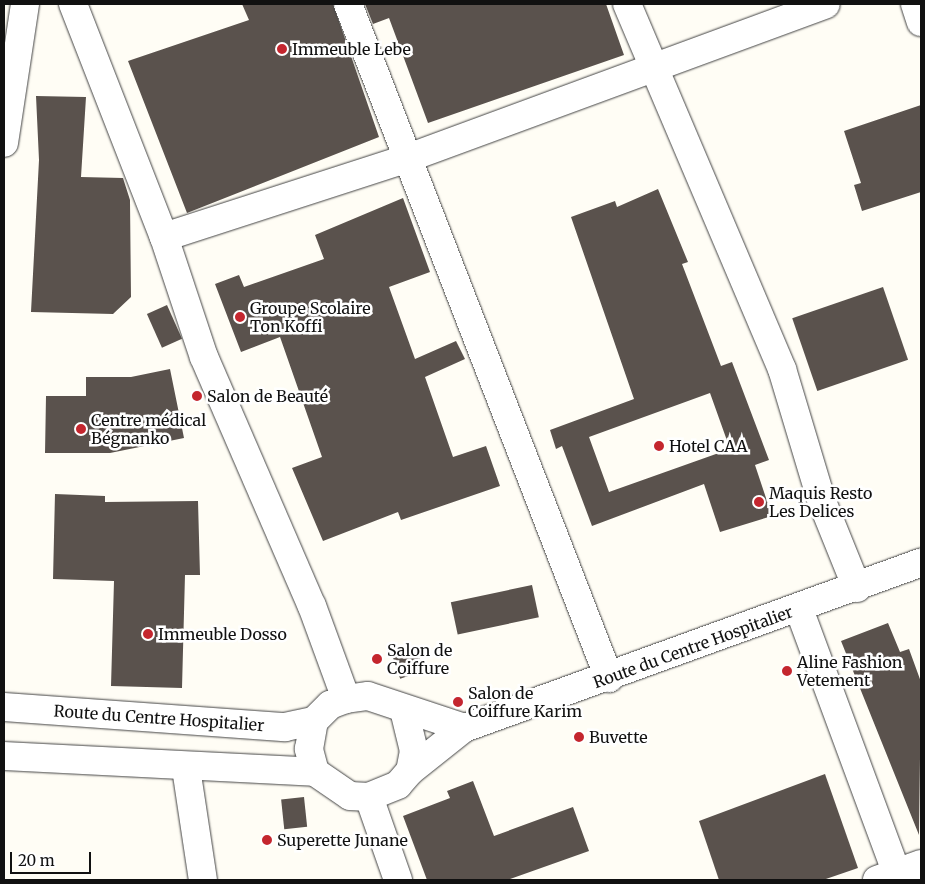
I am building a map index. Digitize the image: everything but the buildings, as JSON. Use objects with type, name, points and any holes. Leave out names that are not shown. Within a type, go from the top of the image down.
[{"type":"street","points":[[4,143],[25,4]]},
{"type":"street","points":[[73,4],[164,237],[204,357],[312,606],[346,699]]},
{"type":"street","points":[[348,4],[609,678]]},
{"type":"street","points":[[628,4],[651,67],[782,369],[821,499],[857,588]]},
{"type":"street","points":[[164,237],[408,158],[826,4]]},
{"type":"street","points":[[915,4],[921,22]]},
{"type":"street","name":"Route du Centre Hospitalier","points":[[410,771],[464,728],[609,678],[921,563]]},
{"type":"street","points":[[799,609],[899,874]]},
{"type":"street","points":[[315,772],[309,749],[314,721],[330,705],[346,699],[368,696],[404,710],[464,728]]},
{"type":"street","name":"Route du Centre Hospitalier","points":[[4,707],[285,727],[314,721]]},
{"type":"street","points":[[4,756],[186,768],[315,772],[350,796],[369,797],[398,785],[410,771],[413,738],[404,710]]},
{"type":"street","points":[[186,768],[202,880]]},
{"type":"street","points":[[369,797],[398,880]]},
{"type":"place","name":"Immeuble Lebe","points":[[282,49]]},
{"type":"place","name":"Groupe Scolaire Ton Koffi","points":[[240,317]]},
{"type":"place","name":"Salon de Beauté","points":[[197,396]]},
{"type":"place","name":"Centre médical Bégnanko","points":[[81,429]]},
{"type":"place","name":"Hotel CAA","points":[[659,446]]},
{"type":"place","name":"Maquis Resto Les Delices","points":[[759,502]]},
{"type":"place","name":"Immeuble Dosso","points":[[148,634]]},
{"type":"place","name":"Salon de Coiffure","points":[[377,659]]},
{"type":"place","name":"Aline Fashion Vetement","points":[[787,671]]},
{"type":"place","name":"Salon de Coiffure Karim","points":[[458,702]]},
{"type":"place","name":"Buvette","points":[[579,737]]},
{"type":"place","name":"Superette Junane","points":[[267,840]]}]
